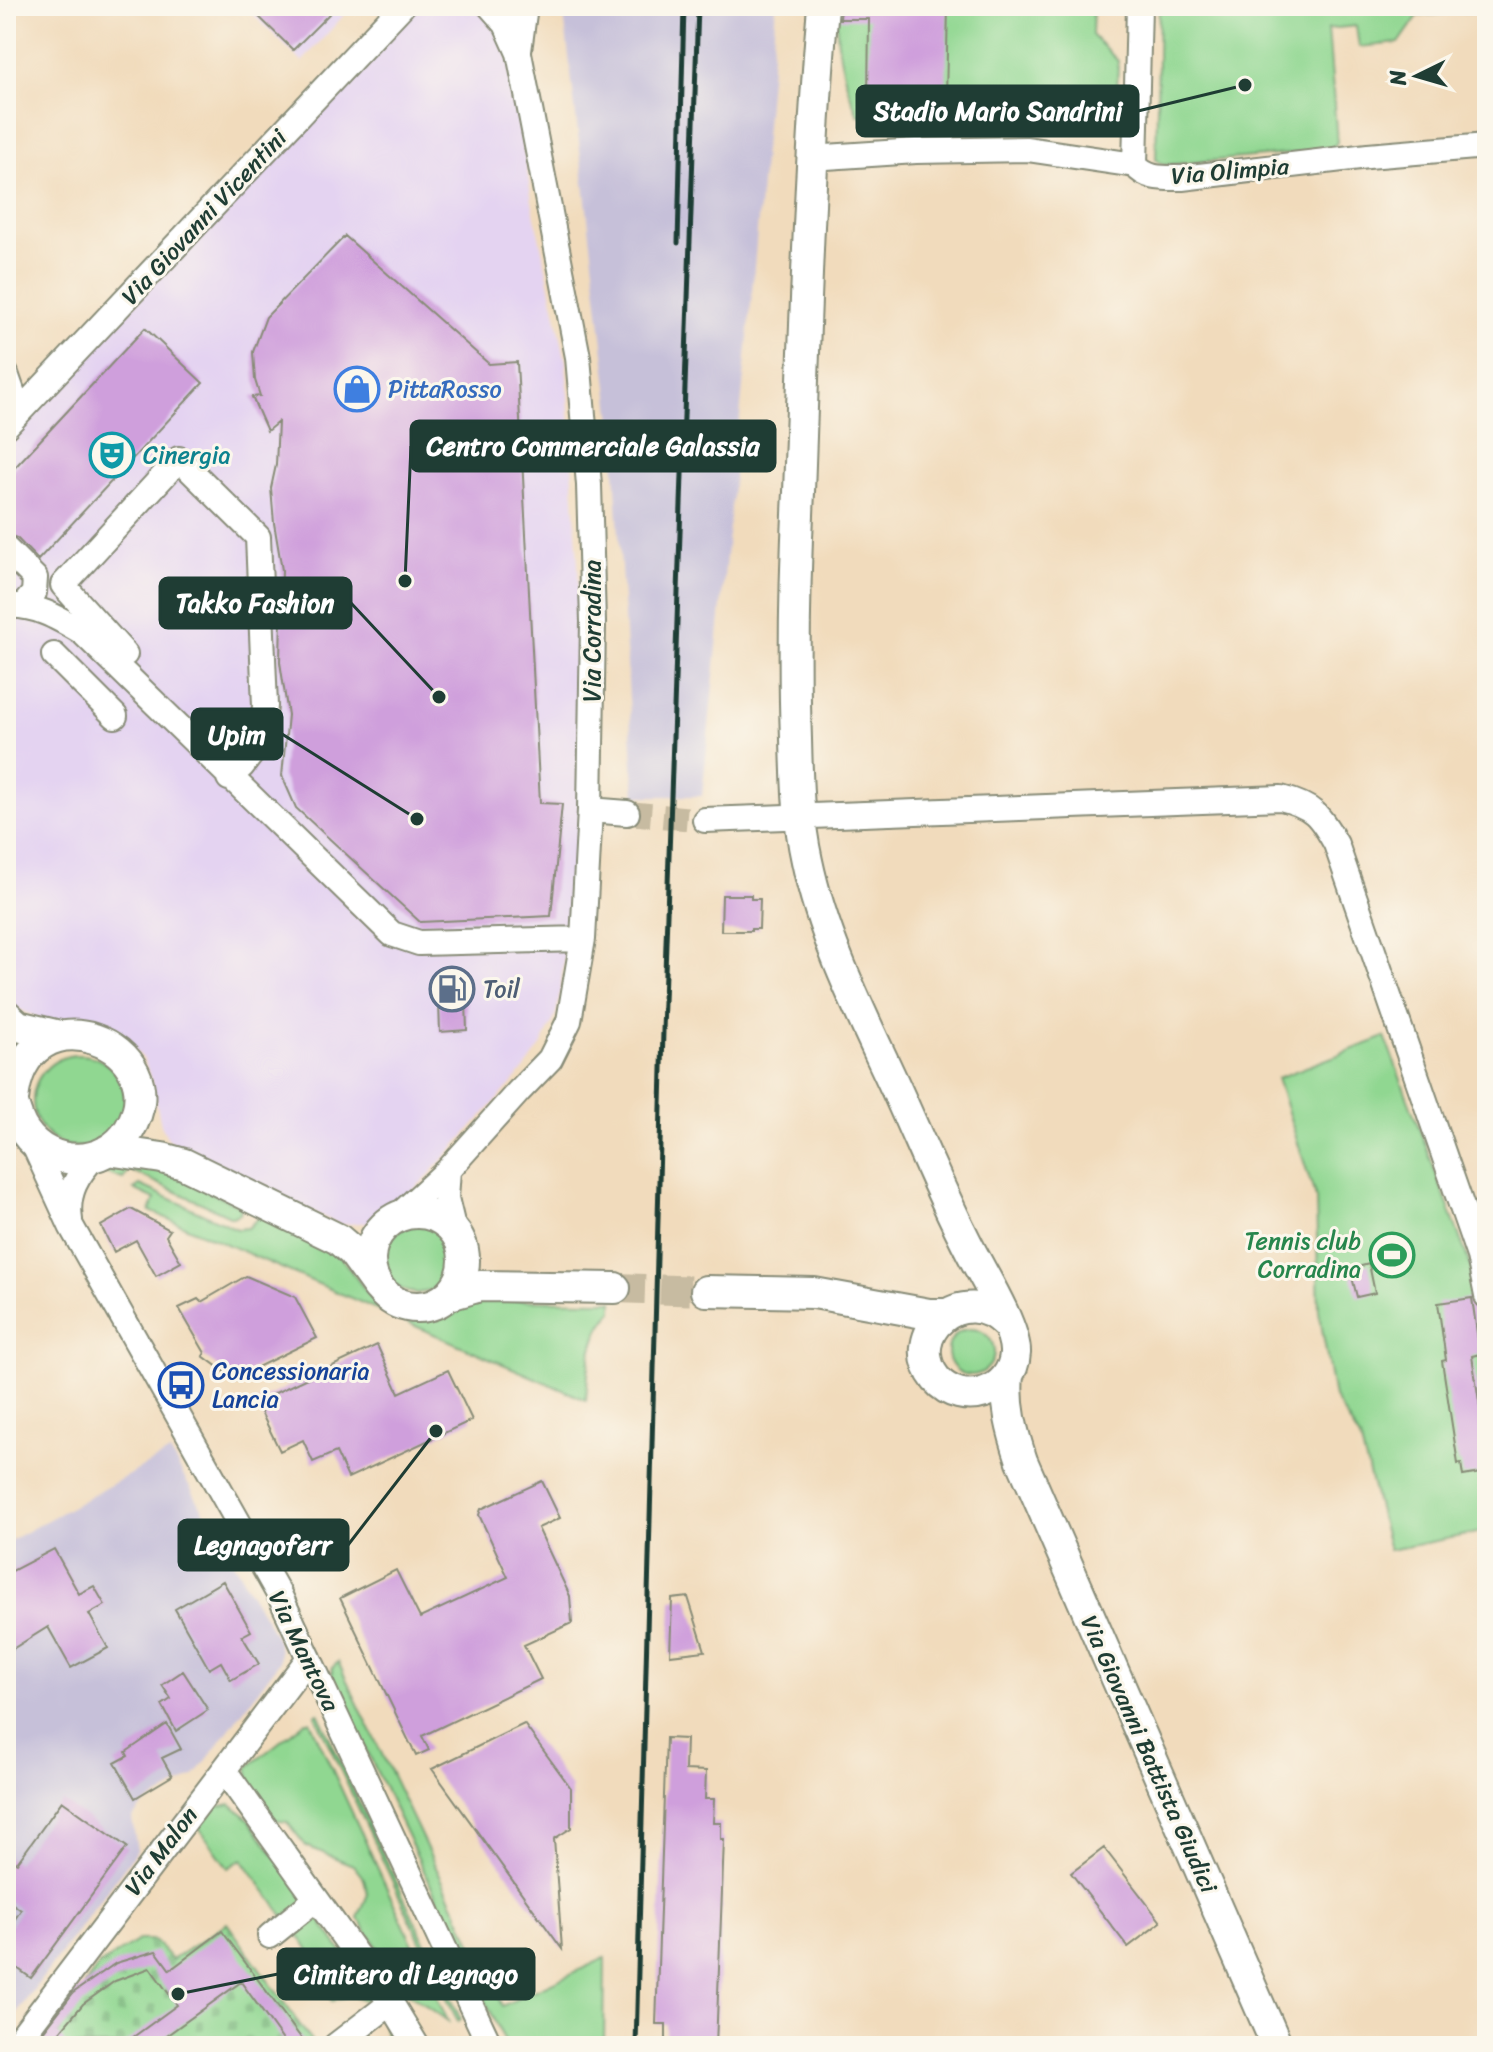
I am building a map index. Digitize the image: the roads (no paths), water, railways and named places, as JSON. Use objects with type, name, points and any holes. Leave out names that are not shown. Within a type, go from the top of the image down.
[{"type":"main road","name":"Via Giovanni Battista Giudici","points":[[823,6],[811,158],[793,669],[799,817],[816,899],[843,971],[969,1248],[1012,1333],[1015,1354],[1008,1375],[1006,1397],[1022,1461],[1277,2046]]},
{"type":"main road","points":[[6,1015],[18,1026],[60,1036],[77,1034],[94,1037],[110,1044],[123,1056],[137,1087],[138,1105],[128,1131],[101,1153]]},
{"type":"main road","name":"Via Mantova","points":[[32,1141],[22,1129],[10,1090],[31,1053],[60,1036]]},
{"type":"main road","points":[[138,1105],[161,1141],[184,1164]]},
{"type":"main road","points":[[32,1141],[42,1150],[68,1159],[101,1153],[162,1158],[184,1164],[338,1239],[352,1251],[378,1287],[404,1305],[420,1307],[480,1286],[615,1288]]},
{"type":"main road","points":[[314,1226],[342,1231],[412,1213],[428,1214],[443,1220],[476,1266],[522,1285]]},
{"type":"main road","points":[[378,1287],[370,1262],[371,1249],[390,1221]]},
{"type":"main road","points":[[449,1295],[462,1273],[458,1240]]},
{"type":"main road","points":[[927,1352],[932,1330],[951,1312],[967,1281],[969,1248]]},
{"type":"main road","name":"Via Giovanni Battista Giudici","points":[[706,1291],[814,1293],[929,1314],[978,1307],[988,1310],[1006,1324]]},
{"type":"main road","name":"Via Giovanni Battista Giudici","points":[[871,1304],[917,1338],[927,1352],[937,1380],[983,1410],[1003,1431],[1022,1461]]},
{"type":"main road","points":[[962,1395],[993,1389],[1008,1375]]},
{"type":"street","name":"Via Giovanni Vicentini","points":[[13,419],[402,6]]},
{"type":"street","name":"Via Corradina","points":[[390,1221],[448,1170],[550,1059],[569,1021],[583,939],[590,810],[593,553],[578,357],[519,53],[506,24],[490,6]]},
{"type":"street","name":"Via Corradina","points":[[519,53],[525,6]]},
{"type":"street","name":"Via Olimpia","points":[[1139,6],[1135,165],[1142,173],[1182,178],[1368,156],[1487,146]]},
{"type":"street","points":[[811,158],[916,151],[1027,149],[1135,165]]},
{"type":"street","points":[[6,374],[13,419]]},
{"type":"street","points":[[17,610],[63,585],[179,459],[258,537],[265,706],[261,741],[229,778]]},
{"type":"street","points":[[6,549],[35,578],[34,593],[17,610]]},
{"type":"street","points":[[63,585],[146,677],[131,682]]},
{"type":"street","points":[[17,610],[55,615],[82,632],[379,924],[403,939],[419,943],[583,939]]},
{"type":"street","points":[[54,655],[115,716]]},
{"type":"street","points":[[705,820],[1281,798],[1304,804],[1321,818],[1336,844],[1479,1256],[1487,1296]]},
{"type":"street","points":[[590,810],[627,813]]},
{"type":"street","name":"Via Mantova","points":[[32,1141],[71,1226],[280,1596],[490,2046]]},
{"type":"street","points":[[71,1226],[70,1194],[77,1177],[101,1153]]},
{"type":"street","points":[[448,1170],[446,1198],[458,1240]]},
{"type":"street","name":"Via Malon","points":[[14,2046],[309,1658]]},
{"type":"street","points":[[224,1770],[391,2003],[417,2046]]},
{"type":"street","points":[[270,1936],[316,1899]]},
{"type":"street","points":[[335,2046],[391,2003]]},
{"type":"tunnel","points":[[627,813],[705,820]]},
{"type":"tunnel","points":[[615,1288],[706,1291]]},
{"type":"railway","points":[[678,243],[684,6]]},
{"type":"railway","points":[[636,2046],[663,1031],[698,6]]},
{"type":"place","name":"Stadio Mario Sandrini","points":[[1245,85]]},
{"type":"place","name":"PittaRosso","points":[[357,389]]},
{"type":"place","name":"Cinergia","points":[[112,455]]},
{"type":"place","name":"Centro Commerciale Galassia","points":[[405,581]]},
{"type":"place","name":"Takko Fashion","points":[[439,697]]},
{"type":"place","name":"Upim","points":[[417,819]]},
{"type":"place","name":"Toil","points":[[452,989]]},
{"type":"place","name":"Tennis club Corradina","points":[[1392,1255]]},
{"type":"place","name":"Concessionaria Lancia","points":[[181,1385]]},
{"type":"place","name":"Legnagoferr","points":[[436,1431]]},
{"type":"place","name":"Cimitero di Legnago","points":[[178,1994]]}]
